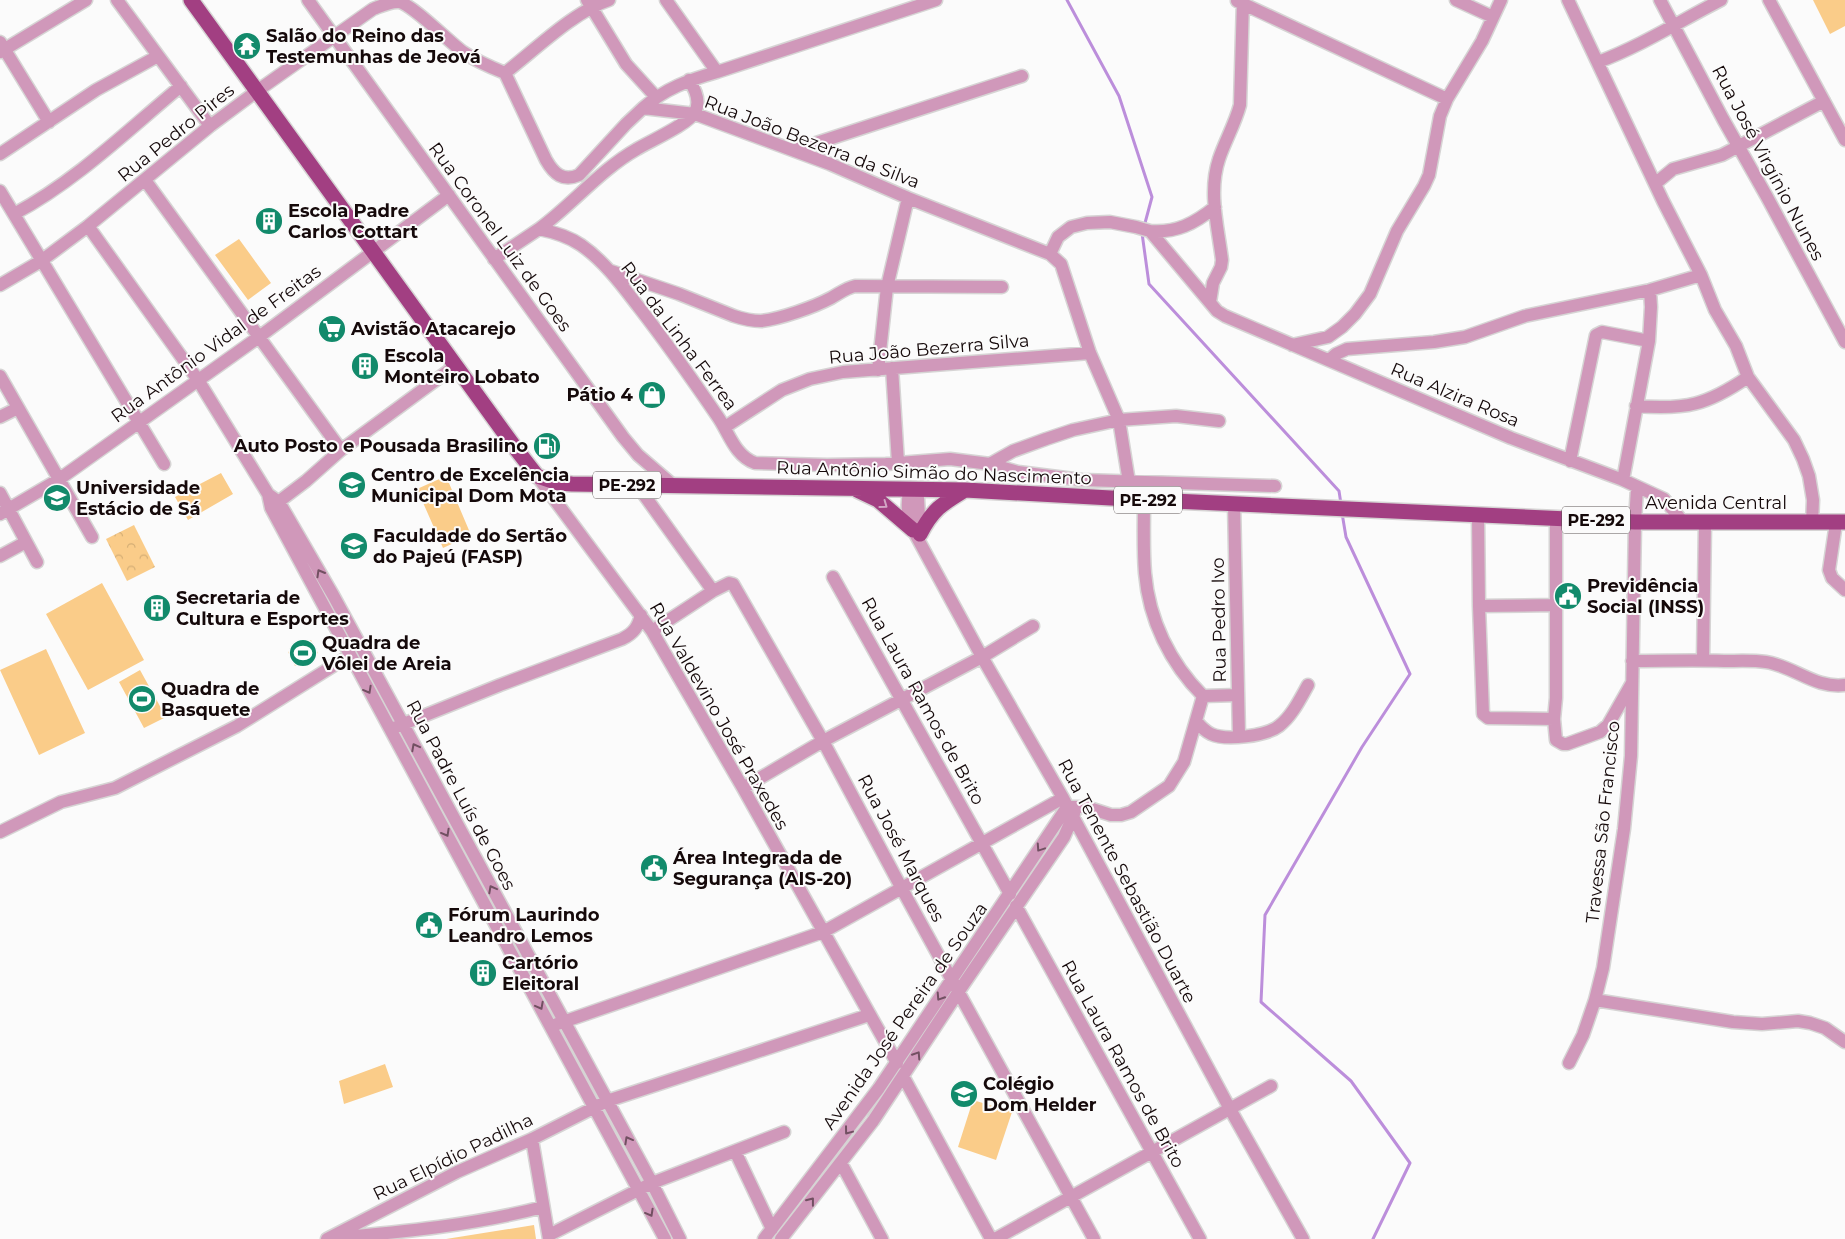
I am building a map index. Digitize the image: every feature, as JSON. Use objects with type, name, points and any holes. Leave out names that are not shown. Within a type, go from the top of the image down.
[{"type":"main road","points":[[191,0],[372,252],[537,476]]},
{"type":"main road","name":"Rua Antônio Simão do Nascimento","points":[[537,476],[558,483],[910,488],[1347,509]]},
{"type":"main road","points":[[851,488],[878,500],[917,535],[937,508],[965,490]]},
{"type":"main road","name":"Avenida Central","points":[[1347,509],[1635,522],[1840,523]]},
{"type":"street","points":[[49,122],[2,48],[86,0]]},
{"type":"street","points":[[117,0],[210,126]]},
{"type":"street","name":"Rua Coronel Luiz de Goes","points":[[308,0],[623,437],[638,455],[674,486]]},
{"type":"street","points":[[608,0],[589,4],[505,73],[552,171],[565,178],[573,178],[585,170],[608,142],[643,108],[674,86],[936,0]]},
{"type":"street","points":[[666,0],[717,72]]},
{"type":"street","points":[[1456,0],[1493,17]]},
{"type":"street","points":[[1292,346],[1328,337],[1342,328],[1370,294],[1397,231],[1429,175],[1440,116],[1447,98],[1482,41],[1501,0]]},
{"type":"street","points":[[1568,0],[1663,201],[1701,274],[1715,310],[1736,346],[1748,376],[1794,440],[1803,459],[1812,500],[1812,523]]},
{"type":"street","name":"Rua José Virgínio Nunes","points":[[1660,0],[1737,147],[1843,334]]},
{"type":"street","points":[[1598,62],[1633,48],[1721,0]]},
{"type":"street","points":[[1769,0],[1845,140]]},
{"type":"street","points":[[1210,302],[1213,283],[1221,267],[1222,260],[1214,190],[1219,160],[1236,120],[1240,105],[1240,1],[1447,98]]},
{"type":"street","name":"Rua Pedro Pires","points":[[0,285],[41,261],[88,226],[210,126],[334,36],[371,4],[400,2],[411,7],[464,52],[486,65],[505,73]]},
{"type":"street","points":[[589,4],[626,64],[656,97]]},
{"type":"street","points":[[0,154],[96,90],[158,56]]},
{"type":"street","points":[[795,150],[1022,76]]},
{"type":"street","points":[[494,259],[561,213],[611,165],[695,114],[698,98],[689,80]]},
{"type":"street","points":[[14,214],[53,190],[181,86]]},
{"type":"street","points":[[1656,183],[1673,169],[1722,155],[1824,101]]},
{"type":"street","name":"Rua João Bezerra da Silva","points":[[643,108],[695,114],[795,150],[908,198],[1050,254],[1061,264],[1090,353]]},
{"type":"street","points":[[829,140],[830,164]]},
{"type":"street","points":[[145,180],[341,450]]},
{"type":"street","points":[[0,190],[164,464]]},
{"type":"street","name":"Rua Antônio Vidal de Freitas","points":[[5,512],[58,480],[258,337],[449,195]]},
{"type":"street","points":[[878,370],[888,287],[908,198]]},
{"type":"street","points":[[1050,254],[1058,237],[1071,227],[1087,223],[1121,223],[1150,232],[1164,232],[1182,228],[1199,220],[1215,207]]},
{"type":"street","points":[[88,226],[198,380],[275,505],[341,450],[455,366]]},
{"type":"street","name":"Rua da Linha Ferrea","points":[[539,229],[558,233],[581,245],[611,272],[678,358],[746,460],[755,463],[827,465],[950,459],[990,464],[1018,472],[1082,480],[1275,486]]},
{"type":"street","name":"Rua Alzira Rosa","points":[[1150,232],[1217,311],[1225,316],[1510,438],[1623,480],[1664,499],[1683,522]]},
{"type":"street","points":[[611,272],[679,294],[749,320],[772,318],[815,306],[849,287],[1002,286]]},
{"type":"street","points":[[1329,360],[1347,349],[1434,342],[1465,336],[1534,314],[1650,290],[1701,274]]},
{"type":"street","points":[[1623,480],[1649,341],[1650,290]]},
{"type":"street","points":[[1570,461],[1596,335],[1602,332],[1649,341]]},
{"type":"street","points":[[1090,353],[1119,420],[1129,482],[1137,500],[1145,572],[1152,610],[1161,636],[1176,663],[1202,696],[1238,695]]},
{"type":"street","name":"Rua João Bezerra Silva","points":[[725,427],[782,390],[843,372],[1090,353]]},
{"type":"street","points":[[892,368],[898,463]]},
{"type":"street","points":[[0,376],[92,537]]},
{"type":"street","points":[[1636,406],[1682,407],[1699,403],[1727,390],[1748,376]]},
{"type":"street","points":[[0,417],[18,408]]},
{"type":"street","points":[[990,464],[1013,451],[1046,438],[1119,420],[1176,416],[1219,421]]},
{"type":"street","name":"Rua Valdevino José Praxedes","points":[[537,476],[652,631],[743,788],[897,1063]]},
{"type":"street","points":[[637,485],[713,591],[652,631]]},
{"type":"street","name":"Rua Tenente Sebastião Duarte","points":[[910,488],[908,517],[917,535],[982,657],[1070,808],[1230,1109],[1302,1239]]},
{"type":"street","name":"Travessa São Francisco","points":[[1569,1063],[1583,1035],[1603,968],[1624,829],[1631,756],[1637,488]]},
{"type":"street","points":[[0,493],[5,512],[26,542],[37,562]]},
{"type":"street","name":"Rua Pedro Ivo","points":[[1234,504],[1239,736]]},
{"type":"street","name":"Rua Padre Luís de Goes","points":[[275,505],[349,656],[665,1239]]},
{"type":"street","name":"Rua Padre Luís de Goes","points":[[275,505],[333,595],[652,1183],[680,1239]]},
{"type":"street","points":[[1478,515],[1478,606],[1483,714],[1488,718],[1554,719]]},
{"type":"street","points":[[1556,518],[1556,698],[1554,719],[1556,740],[1562,744],[1567,744],[1600,732],[1613,718],[1633,682]]},
{"type":"street","points":[[1703,660],[1705,522]]},
{"type":"street","points":[[1840,523],[1829,570],[1832,578],[1845,590]]},
{"type":"street","points":[[0,556],[26,542]]},
{"type":"street","name":"Rua Laura Ramos de Brito","points":[[833,578],[1010,894]]},
{"type":"street","name":"Rua José Marques","points":[[713,591],[729,583],[733,584],[823,741],[1094,1239]]},
{"type":"street","points":[[1478,606],[1555,604]]},
{"type":"street","points":[[390,730],[402,723],[622,639],[636,629],[641,615]]},
{"type":"street","points":[[743,788],[823,741],[982,657],[1034,626]]},
{"type":"street","points":[[0,832],[61,802],[115,788],[252,718],[349,656]]},
{"type":"street","points":[[1632,661],[1703,660],[1767,662],[1782,666],[1821,684],[1832,686],[1845,685]]},
{"type":"street","points":[[1197,722],[1202,729],[1212,734],[1239,736],[1271,732],[1289,716],[1308,685]]},
{"type":"street","points":[[550,1027],[823,932],[982,842],[1070,808],[1086,807],[1111,815],[1131,812],[1156,797],[1169,786],[1184,762],[1197,722],[1202,696]]},
{"type":"street","name":"Avenida José Pereira de Souza","points":[[768,1234],[897,1063],[952,978],[1070,808]]},
{"type":"street","name":"Avenida José Pereira de Souza","points":[[781,1239],[873,1121],[958,991],[1064,837],[1070,808]]},
{"type":"street","name":"Rua Laura Ramos de Brito","points":[[1016,906],[1200,1239]]},
{"type":"street","points":[[1595,1000],[1733,1022],[1762,1024],[1798,1021],[1810,1023],[1825,1028],[1845,1042]]},
{"type":"street","name":"Rua Elpídio Padilha","points":[[328,1239],[457,1172],[532,1139],[607,1101],[869,1015]]},
{"type":"street","points":[[903,1076],[991,1239]]},
{"type":"street","points":[[995,1239],[1271,1086]]},
{"type":"street","points":[[532,1139],[549,1237],[652,1183],[784,1132]]},
{"type":"street","points":[[735,1151],[768,1234]]},
{"type":"street","points":[[841,1164],[882,1239]]},
{"type":"street","points":[[328,1239],[392,1234],[462,1225],[544,1206]]},
{"type":"green space","points":[[1813,0],[1845,0],[1845,26],[1830,34]]},
{"type":"green space","points":[[239,239],[271,283],[248,300],[215,255]]},
{"type":"green space","points":[[221,473],[233,494],[188,520],[175,497]]},
{"type":"green space","points":[[446,476],[471,535],[443,548],[417,489]]},
{"type":"green space","points":[[134,525],[155,567],[127,581],[106,539]]},
{"type":"green space","points":[[102,583],[144,660],[88,690],[46,614]]},
{"type":"green space","name":"Quadra de Vôlei de Areia","points":[[311,640],[318,653],[295,666],[288,652]]},
{"type":"green space","points":[[46,649],[85,733],[39,755],[0,670]]},
{"type":"green space","name":"Quadra de Basquete","points":[[140,670],[166,717],[144,728],[119,682]]},
{"type":"green space","points":[[385,1064],[393,1087],[344,1104],[339,1081]]},
{"type":"green space","points":[[973,1100],[1012,1112],[996,1160],[958,1147]]},
{"type":"green space","points":[[534,1225],[536,1239],[446,1239]]},
{"type":"waterway","points":[[1067,0],[1119,96],[1152,197],[1145,223]]},
{"type":"waterway","points":[[1142,233],[1149,284],[1339,491],[1341,504]]},
{"type":"waterway","points":[[1342,513],[1346,537],[1410,674],[1362,747],[1265,915],[1261,1002],[1351,1081],[1410,1163],[1373,1239]]},
{"type":"place","name":"Salão do Reino das Testemunhas de Jeová","points":[[247,46]]},
{"type":"place","name":"Escola Padre Carlos Cottart","points":[[269,221]]},
{"type":"place","name":"Avistão Atacarejo","points":[[332,329]]},
{"type":"place","name":"Escola Monteiro Lobato","points":[[365,366]]},
{"type":"place","name":"Pátio 4","points":[[652,395]]},
{"type":"place","name":"Auto Posto e Pousada Brasilino","points":[[547,446]]},
{"type":"place","name":"Centro de Excelência Municipal Dom Mota","points":[[352,485]]},
{"type":"place","name":"Universidade Estácio de Sá","points":[[57,498]]},
{"type":"place","name":"Faculdade do Sertão do Pajeú (FASP)","points":[[354,546]]},
{"type":"place","name":"Previdência Social (INSS)","points":[[1568,596]]},
{"type":"place","name":"Secretaria de Cultura e Esportes","points":[[157,608]]},
{"type":"place","name":"Quadra de Vôlei de Areia","points":[[303,653]]},
{"type":"place","name":"Quadra de Basquete","points":[[142,699]]},
{"type":"place","name":"Área Integrada de Segurança (AIS-20)","points":[[654,868]]},
{"type":"place","name":"Fórum Laurindo Leandro Lemos","points":[[429,925]]},
{"type":"place","name":"Cartório Eleitoral","points":[[483,973]]},
{"type":"place","name":"Colégio Dom Helder","points":[[964,1094]]}]
